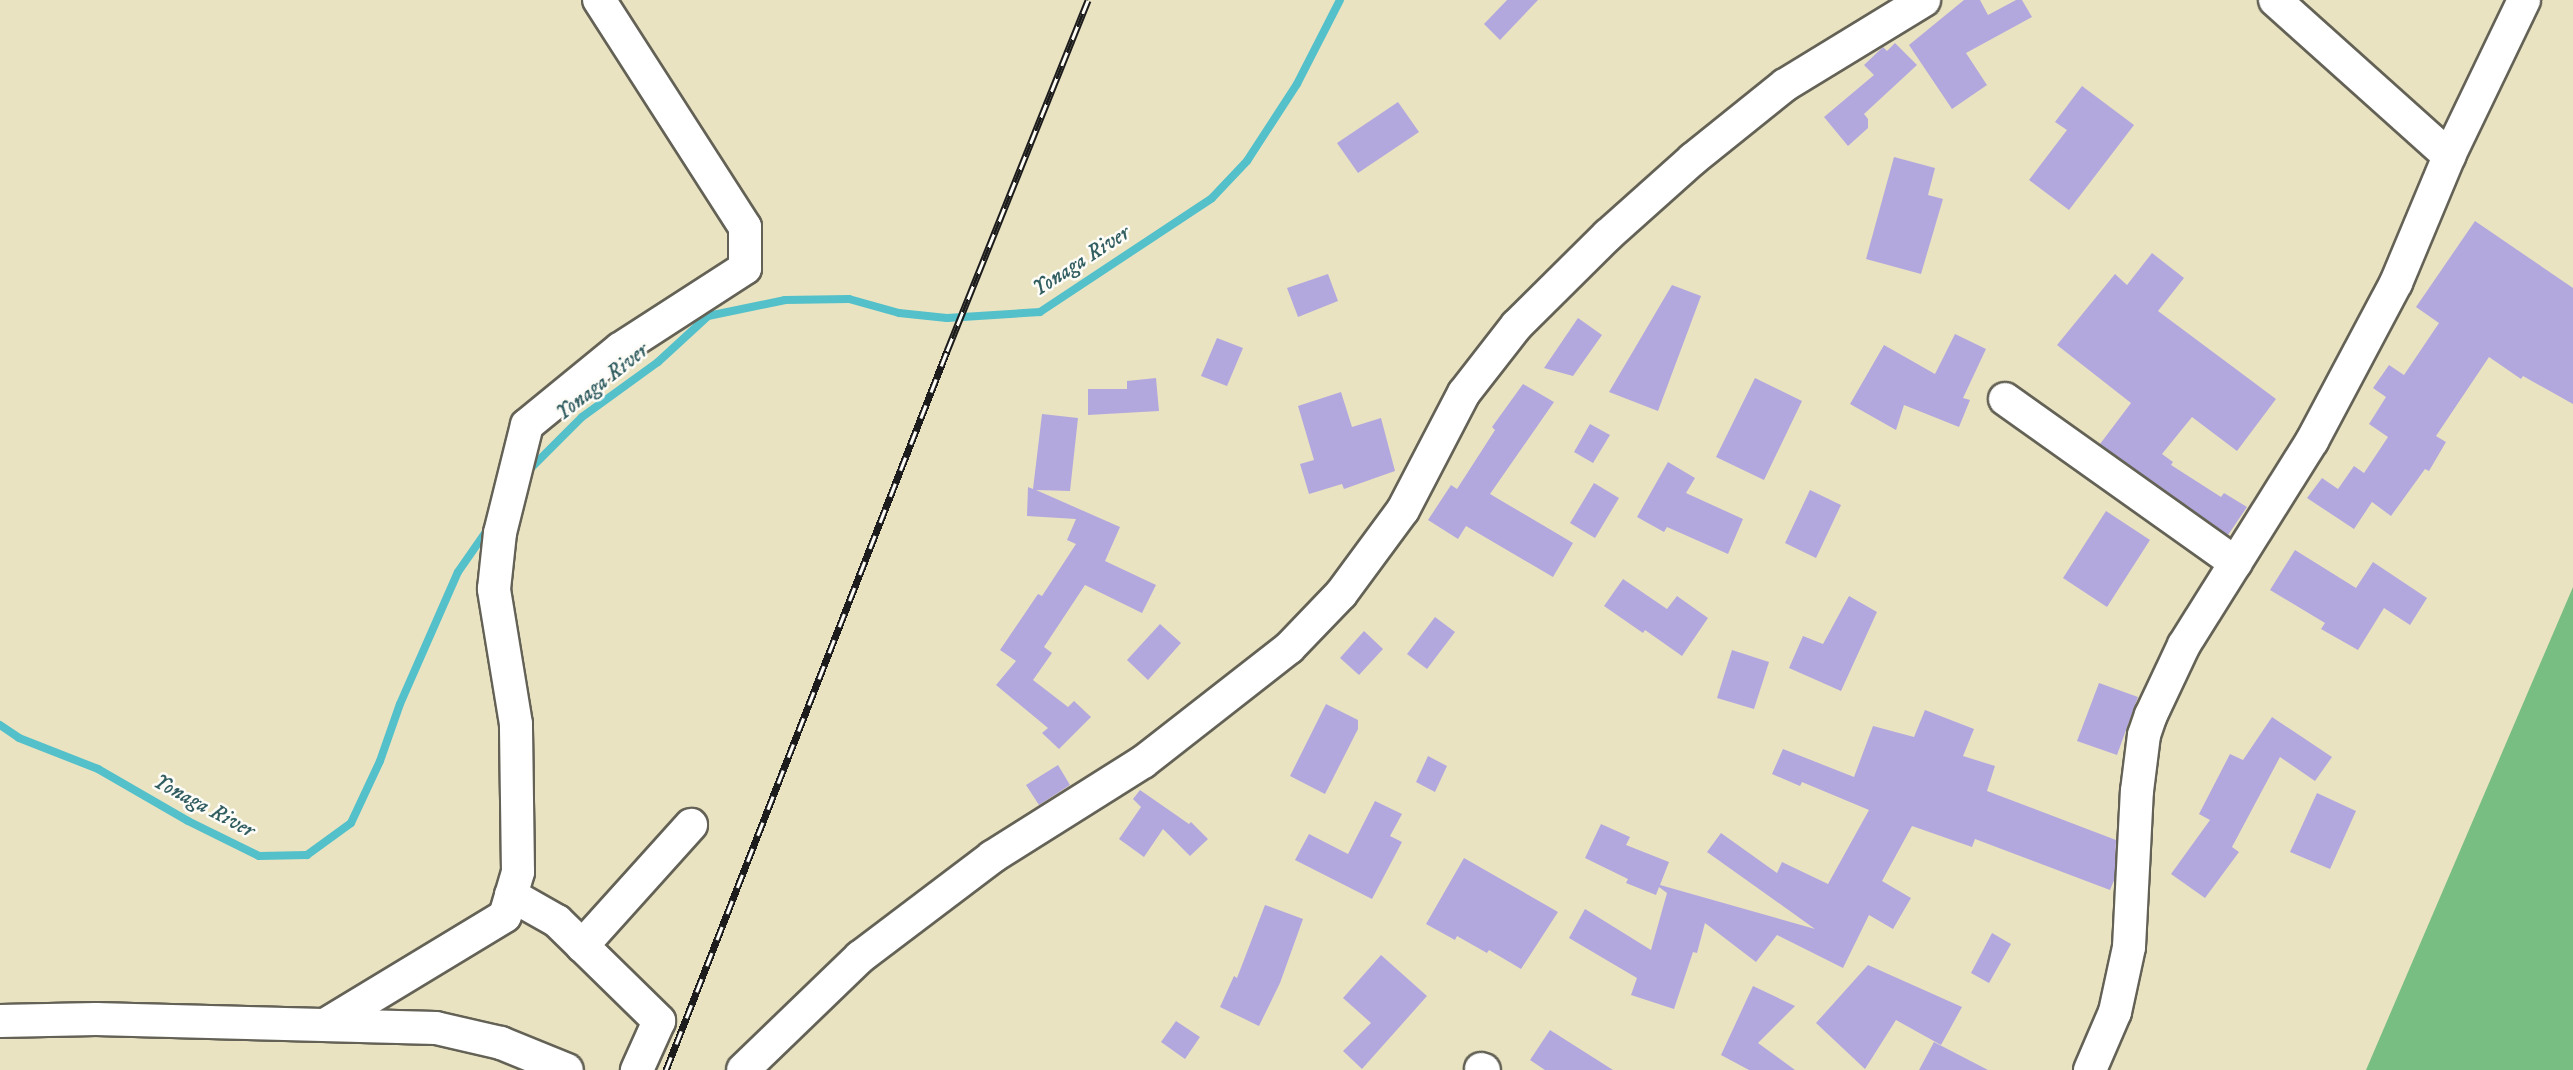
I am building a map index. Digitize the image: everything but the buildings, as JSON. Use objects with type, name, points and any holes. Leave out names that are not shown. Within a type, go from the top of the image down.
[{"type":"street","points":[[325,1025],[505,916],[518,872],[516,724],[494,589],[505,516],[519,466],[527,425],[620,349],[745,268],[746,228],[599,0]]},
{"type":"street","points":[[2275,0],[2449,156]]},
{"type":"street","points":[[2090,1070],[2115,1012],[2129,947],[2137,791],[2144,735],[2184,645],[2312,441],[2396,283],[2449,156],[2524,0]]},
{"type":"street","points":[[743,1070],[861,957],[992,857],[1143,762],[1289,648],[1341,594],[1403,510],[1464,393],[1517,326],[1608,236],[1676,174],[1785,85],[1915,2]]},
{"type":"street","points":[[2005,399],[2236,563]]},
{"type":"street","points":[[582,946],[691,825]]},
{"type":"street","points":[[511,895],[557,921],[659,1021],[637,1070]]},
{"type":"street","points":[[0,1021],[96,1020],[436,1028],[501,1043],[567,1070]]},
{"type":"green space","points":[[2573,587],[2573,1070],[2366,1070]]},
{"type":"waterway","name":"Yonaga River","points":[[528,471],[582,417],[658,362],[708,316],[785,300],[849,299],[899,313],[947,318],[1040,312],[1212,198],[1247,161],[1297,84],[1340,0]]},
{"type":"waterway","name":"Yonaga River","points":[[0,725],[19,738],[98,769],[188,821],[259,856],[307,855],[351,823],[380,761],[400,704],[458,572],[490,526]]},
{"type":"railway","points":[[666,1070],[947,351],[1088,0]]}]
